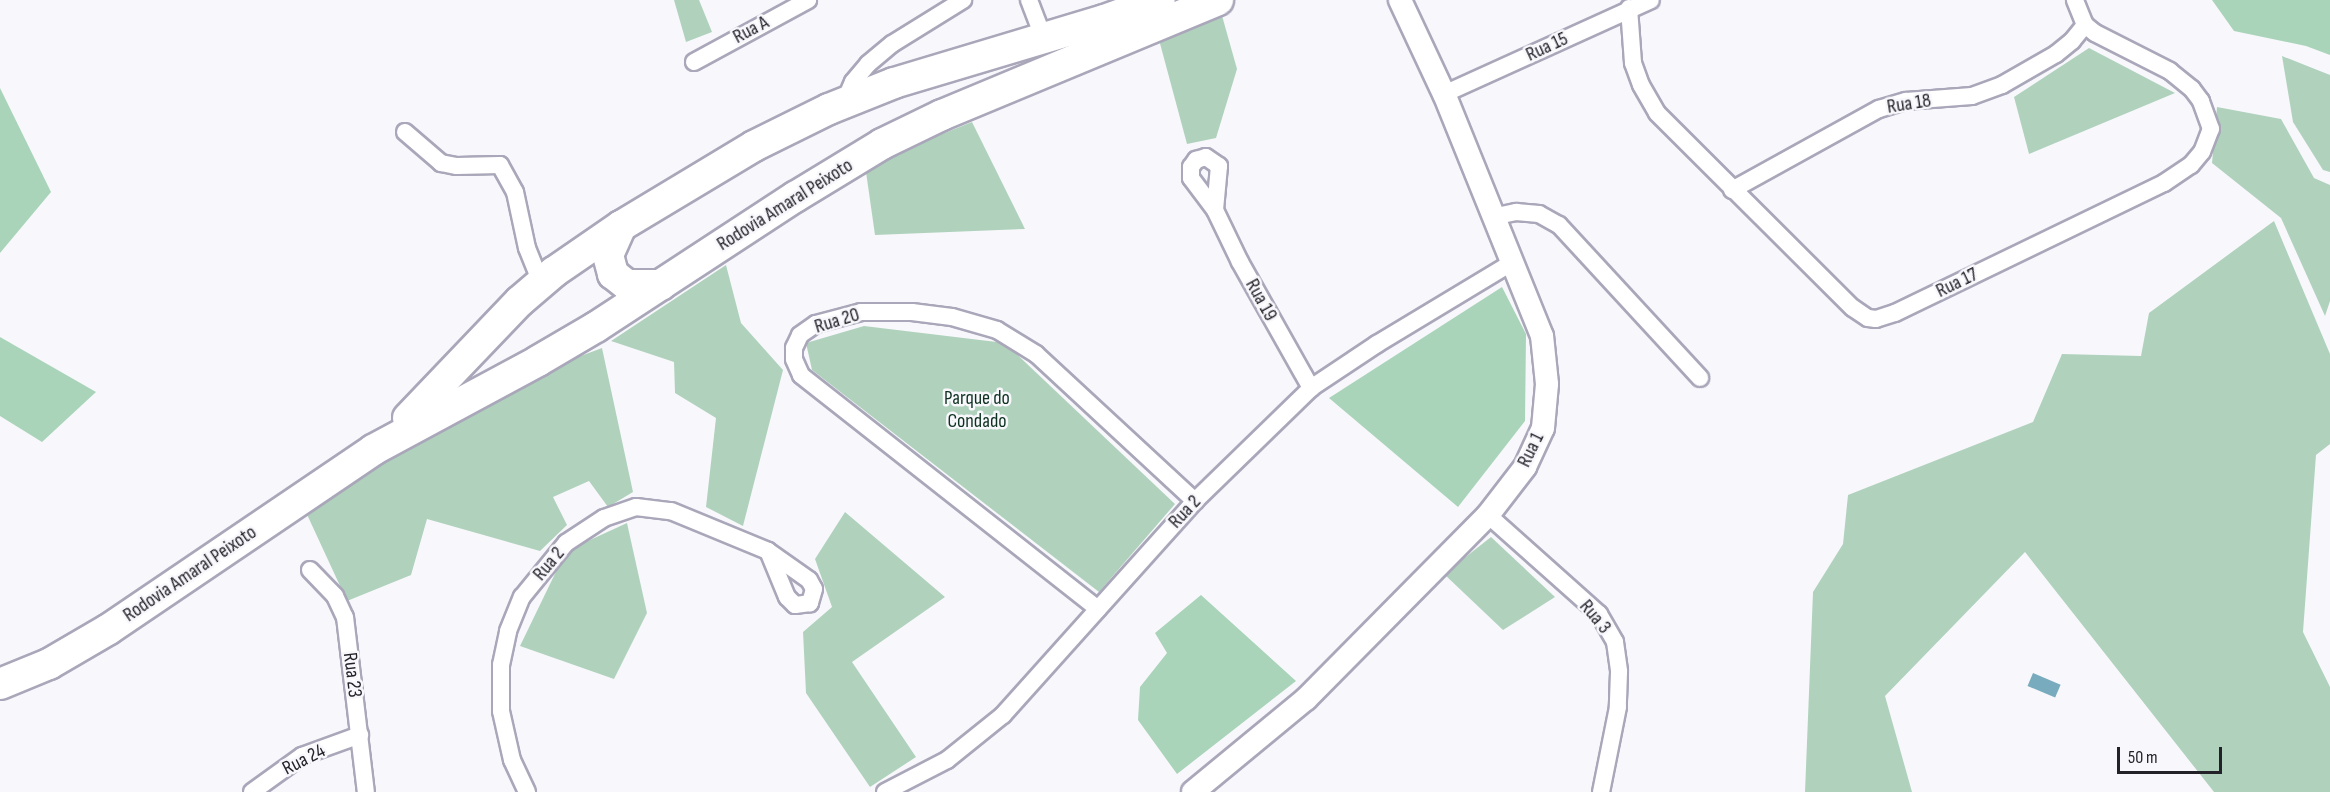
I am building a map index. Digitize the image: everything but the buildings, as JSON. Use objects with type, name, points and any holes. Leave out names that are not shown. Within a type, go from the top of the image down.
[{"type":"highway","name":"Rodovia Amaral Peixoto","points":[[373,450],[428,399],[501,320],[541,283],[621,226],[754,146],[844,103],[950,65],[1044,39],[1160,0]]},
{"type":"highway","name":"Rodovia Amaral Peixoto","points":[[0,684],[49,664],[109,629],[373,450],[538,362],[795,197],[882,144],[942,115],[1218,0]]},
{"type":"highway","points":[[621,226],[608,255],[613,274],[627,285],[661,285]]},
{"type":"street","name":"Rua A","points":[[694,62],[808,0]]},
{"type":"street","points":[[844,103],[853,82],[868,64],[892,44],[963,0]]},
{"type":"street","points":[[1029,0],[1044,39]]},
{"type":"street","name":"Rua 1","points":[[1193,792],[1306,699],[1488,515],[1526,467],[1543,428],[1547,384],[1542,336],[1444,94],[1400,0]]},
{"type":"street","name":"Rua 15","points":[[1444,94],[1629,8],[1651,0]]},
{"type":"street","points":[[2075,0],[2085,25]]},
{"type":"street","name":"Rua 17","points":[[1629,8],[1633,63],[1641,85],[1657,113],[1732,190],[1860,313],[1876,319],[1895,313],[2176,177],[2202,152],[2211,129],[2201,101],[2192,88],[2170,71],[2115,46],[2085,25]]},
{"type":"street","name":"Rua 18","points":[[1732,190],[1879,109],[1906,101],[1972,96],[2002,85],[2056,54],[2072,41],[2085,25]]},
{"type":"street","points":[[405,132],[441,163],[457,166],[500,165],[515,192],[527,248],[541,283]]},
{"type":"street","name":"Rua 19","points":[[1215,210],[1240,262],[1311,388]]},
{"type":"street","points":[[1492,217],[1516,212],[1539,214],[1559,225],[1700,378]]},
{"type":"street","name":"Rua 2","points":[[885,792],[947,760],[980,736],[1003,715],[1195,501],[1311,388],[1377,344],[1513,262]]},
{"type":"street","name":"Rua 20","points":[[1098,609],[801,375],[794,359],[794,348],[800,335],[816,324],[861,312],[912,312],[952,317],[997,330],[1036,354],[1195,501]]},
{"type":"street","name":"Rua 2","points":[[526,792],[512,760],[501,711],[501,665],[508,631],[522,597],[566,543],[604,518],[636,507],[671,511],[768,551]]},
{"type":"street","name":"Rua 3","points":[[1488,515],[1599,614],[1615,642],[1619,672],[1618,706],[1601,792]]},
{"type":"street","name":"Rua 23","points":[[310,570],[335,596],[343,610],[366,792]]},
{"type":"street","name":"Rua 24","points":[[252,792],[302,756],[360,735]]},
{"type":"green space","points":[[674,0],[699,0],[712,32],[686,42]]},
{"type":"green space","points":[[2212,0],[2330,0],[2330,55],[2306,46],[2234,31]]},
{"type":"green space","points":[[1221,12],[1237,69],[1216,138],[1187,144],[1158,36]]},
{"type":"green space","points":[[2089,48],[2175,93],[2029,154],[2014,97]]},
{"type":"green space","points":[[2282,56],[2330,75],[2330,172],[2323,170],[2293,122]]},
{"type":"green space","points":[[0,88],[51,192],[0,253]]},
{"type":"green space","points":[[2217,107],[2281,119],[2314,178],[2330,185],[2330,301],[2325,316],[2281,218],[2212,163]]},
{"type":"green space","points":[[972,122],[1025,229],[875,235],[865,165]]},
{"type":"green space","points":[[2274,221],[2330,354],[2330,444],[2316,455],[2303,632],[2330,687],[2330,792],[2214,792],[2025,552],[1885,696],[1912,792],[1805,792],[1813,592],[1843,544],[1848,495],[2033,422],[2062,354],[2141,356],[2149,313]]},
{"type":"green space","points":[[726,265],[741,323],[783,370],[743,526],[706,507],[716,418],[675,393],[674,362],[611,341]]},
{"type":"green space","points":[[1502,287],[1526,334],[1525,421],[1458,507],[1329,398]]},
{"type":"green space","name":"Parque do Condado","points":[[864,326],[1005,343],[1175,504],[1099,592],[812,370],[806,343]]},
{"type":"green space","points":[[0,337],[96,392],[42,442],[0,416]]},
{"type":"green space","points":[[602,348],[633,492],[608,507],[589,481],[553,497],[567,525],[540,551],[427,519],[411,575],[347,601],[304,508],[538,372]]},
{"type":"green space","points":[[845,512],[945,597],[852,662],[916,757],[870,787],[806,693],[803,632],[832,607],[815,559]]},
{"type":"green space","points":[[627,523],[647,613],[614,679],[520,646],[566,551]]},
{"type":"green space","points":[[1491,537],[1555,597],[1503,630],[1444,574]]},
{"type":"green space","points":[[1201,595],[1296,681],[1177,774],[1138,720],[1140,687],[1167,653],[1155,633]]},
{"type":"water","points":[[2033,673],[2061,685],[2055,698],[2028,686]]}]
